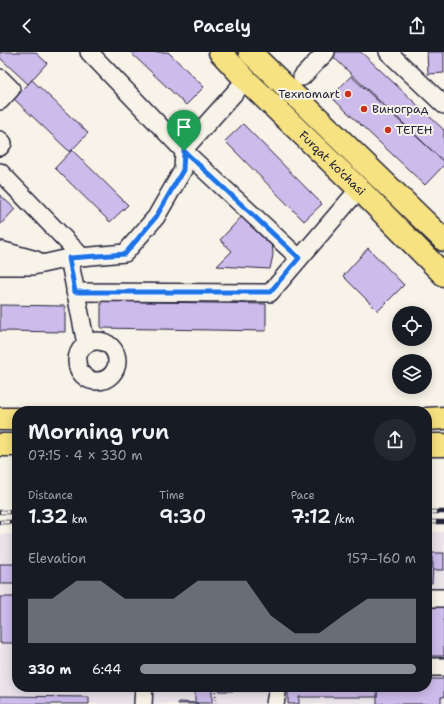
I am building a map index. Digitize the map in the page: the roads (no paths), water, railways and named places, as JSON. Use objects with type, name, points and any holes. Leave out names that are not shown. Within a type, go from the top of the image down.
[{"type":"main road","name":"Furqat ko'chasi","points":[[220,52],[246,80],[359,188],[444,275]]},
{"type":"main road","name":"Furqat ko'chasi","points":[[250,52],[441,230]]},
{"type":"main road","points":[[432,419],[444,418]]},
{"type":"main road","points":[[0,419],[12,419]]},
{"type":"main road","points":[[0,445],[12,445]]},
{"type":"main road","points":[[432,445],[444,445]]},
{"type":"street","points":[[89,52],[184,151],[299,258]]},
{"type":"street","points":[[302,77],[326,52]]},
{"type":"street","points":[[388,52],[443,104]]},
{"type":"street","points":[[0,78],[11,89],[0,101]]},
{"type":"street","points":[[0,266],[33,266],[76,257],[125,254],[156,217],[183,170],[184,151],[186,147],[246,80]]},
{"type":"street","points":[[0,140],[4,144],[0,147]]},
{"type":"street","points":[[0,172],[76,257],[75,292],[86,344]]},
{"type":"street","points":[[75,292],[270,292],[359,188]]},
{"type":"street","points":[[0,250],[46,263]]},
{"type":"street","points":[[432,598],[444,598]]},
{"type":"street","points":[[432,667],[444,667]]},
{"type":"street","points":[[144,692],[144,704]]},
{"type":"street","points":[[275,704],[277,692]]},
{"type":"railway","points":[[0,512],[12,512]]},
{"type":"railway","points":[[432,512],[444,512]]},
{"type":"railway","points":[[0,522],[12,522]]},
{"type":"railway","points":[[432,522],[444,522]]},
{"type":"place","name":"Texnomart","points":[[348,94]]},
{"type":"place","name":"Виноград","points":[[364,109]]},
{"type":"place","name":"ТЕГЕН","points":[[388,130]]}]
